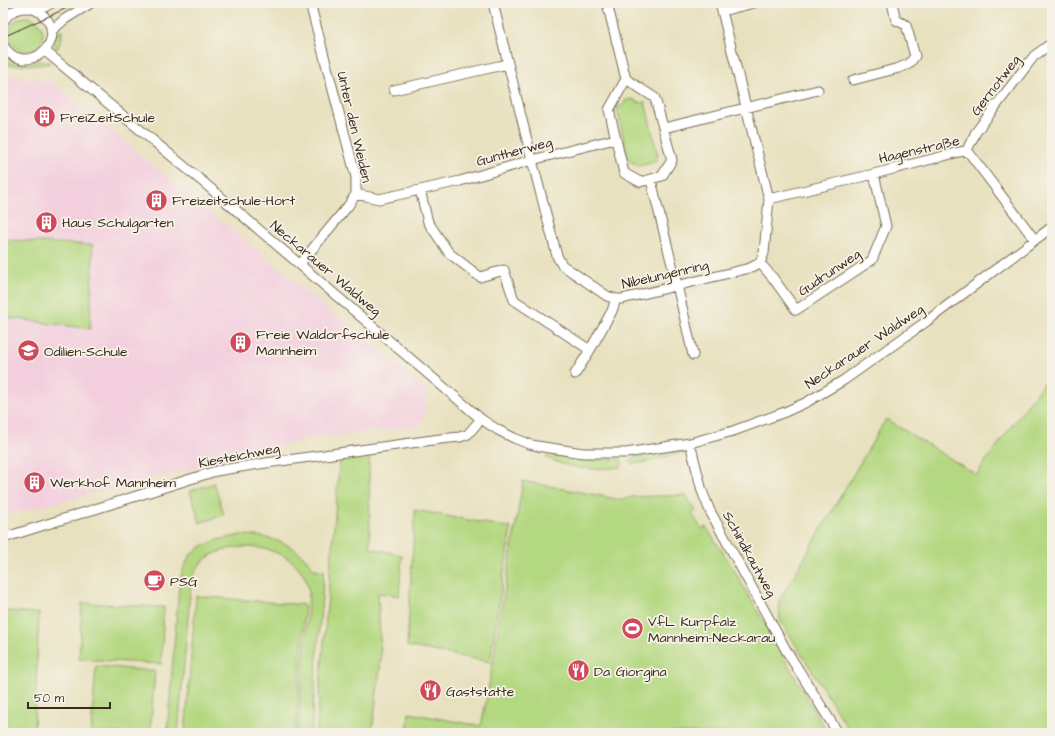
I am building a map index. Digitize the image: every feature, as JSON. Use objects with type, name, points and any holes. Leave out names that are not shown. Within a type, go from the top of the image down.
[{"type":"street","points":[[8,3],[14,11]]},
{"type":"street","points":[[38,11],[52,3]]},
{"type":"street","points":[[51,32],[65,19],[91,3]]},
{"type":"street","name":"Unter den Weiden","points":[[300,264],[348,206],[356,194],[356,177],[310,3]]},
{"type":"street","name":"Nibelungenring","points":[[493,3],[507,64],[557,256],[562,265],[607,296],[622,299],[750,268],[760,263]]},
{"type":"street","points":[[607,3],[626,79],[655,98],[672,160],[662,176],[640,182],[624,173],[609,110],[626,79]]},
{"type":"street","points":[[754,3],[721,7],[769,199],[764,253],[760,263]]},
{"type":"street","points":[[853,80],[899,68],[909,64],[915,56],[906,25],[896,20],[892,3]]},
{"type":"street","points":[[3,22],[9,14],[14,11],[26,8],[32,9],[38,11],[46,18],[51,32],[50,42],[45,51],[34,58],[22,59],[10,54],[3,45]]},
{"type":"street","name":"Gernotweg","points":[[967,150],[976,132],[1034,56],[1052,43]]},
{"type":"street","name":"Neckarauer Waldweg","points":[[45,51],[300,264],[481,418],[503,433],[537,446],[583,453],[626,453],[690,443],[747,426],[785,412],[807,402],[844,380],[914,330],[1052,227]]},
{"type":"street","points":[[394,90],[507,64]]},
{"type":"street","points":[[664,128],[818,90]]},
{"type":"street","name":"Guntherweg","points":[[356,194],[379,199],[460,181],[532,160],[615,139]]},
{"type":"street","name":"Hagenstraße","points":[[769,199],[967,150],[1035,240]]},
{"type":"street","name":"Gudrunweg","points":[[760,263],[774,278],[796,310],[872,260],[886,226],[874,174]]},
{"type":"street","points":[[650,180],[693,355]]},
{"type":"street","points":[[420,190],[428,222],[449,253],[480,277],[504,270],[514,300],[590,350]]},
{"type":"street","points":[[575,374],[612,311],[616,299]]},
{"type":"street","name":"Kiesteichweg","points":[[3,538],[216,471],[281,460],[440,438],[460,437],[468,434],[481,418]]},
{"type":"street","name":"Schindkautweg","points":[[690,443],[702,491],[710,511],[786,650],[838,733]]},
{"type":"shaded area","points":[[3,75],[51,81],[429,392],[420,426],[313,438],[3,516]]},
{"type":"green space","points":[[29,17],[36,19],[41,24],[43,34],[41,44],[36,49],[23,51],[16,49],[11,44],[9,31],[11,24],[16,19]]},
{"type":"green space","points":[[62,31],[61,40],[57,49],[54,43],[55,39],[57,33]]},
{"type":"green space","points":[[9,57],[20,62],[44,61],[50,63],[43,65],[3,65],[3,58]]},
{"type":"green space","points":[[633,99],[639,103],[645,102],[658,156],[655,162],[639,166],[628,160],[617,108],[622,106],[626,100]]},
{"type":"green space","points":[[7,240],[93,245],[90,329],[3,317]]},
{"type":"green space","points":[[1052,372],[1052,733],[851,733],[780,620],[779,601],[886,419],[977,475],[982,466]]},
{"type":"green space","points":[[681,450],[683,452],[653,461],[632,464],[631,461],[634,457]]},
{"type":"green space","points":[[369,454],[370,548],[402,555],[399,596],[378,593],[381,660],[372,733],[316,733],[340,457]]},
{"type":"green space","points":[[551,455],[589,460],[621,459],[622,463],[621,467],[599,469],[583,468],[563,464],[545,457]]},
{"type":"green space","name":"VfL Kurpfalz Mannheim-Neckarau","points":[[523,481],[622,500],[631,497],[686,495],[696,511],[692,514],[702,529],[706,527],[733,568],[827,733],[407,733],[409,713],[481,726]]},
{"type":"green space","points":[[214,483],[224,515],[200,523],[190,491]]},
{"type":"green space","points":[[415,510],[511,528],[490,662],[407,646]]},
{"type":"green space","points":[[241,535],[258,536],[283,543],[298,551],[314,569],[324,570],[311,733],[297,733],[309,594],[307,583],[300,569],[287,558],[262,548],[248,547],[222,551],[210,556],[197,568],[191,584],[178,733],[167,733],[179,585],[183,569],[190,555],[202,546],[218,540]]},
{"type":"green space","points":[[196,596],[305,605],[295,733],[185,733]]},
{"type":"green space","points":[[82,603],[164,607],[161,664],[79,659]]},
{"type":"green space","points":[[3,611],[39,613],[34,731],[3,730]]},
{"type":"green space","points":[[96,666],[155,671],[150,733],[91,733]]},
{"type":"tram line","points":[[3,37],[78,3]]},
{"type":"place","name":"FreiZeitSchule","points":[[45,117]]},
{"type":"place","name":"Freizeitschule-Hort","points":[[156,200]]},
{"type":"place","name":"Haus Schulgarten","points":[[47,222]]},
{"type":"place","name":"Freie Waldorfschule Mannheim","points":[[241,342]]},
{"type":"place","name":"Odilien-Schule","points":[[29,351]]},
{"type":"place","name":"Werkhof Mannheim","points":[[35,482]]},
{"type":"place","name":"PSG","points":[[155,581]]},
{"type":"place","name":"VfL Kurpfalz Mannheim-Neckarau","points":[[633,629]]},
{"type":"place","name":"Da Giorgina","points":[[578,671]]},
{"type":"place","name":"Gaststatte","points":[[431,691]]}]
